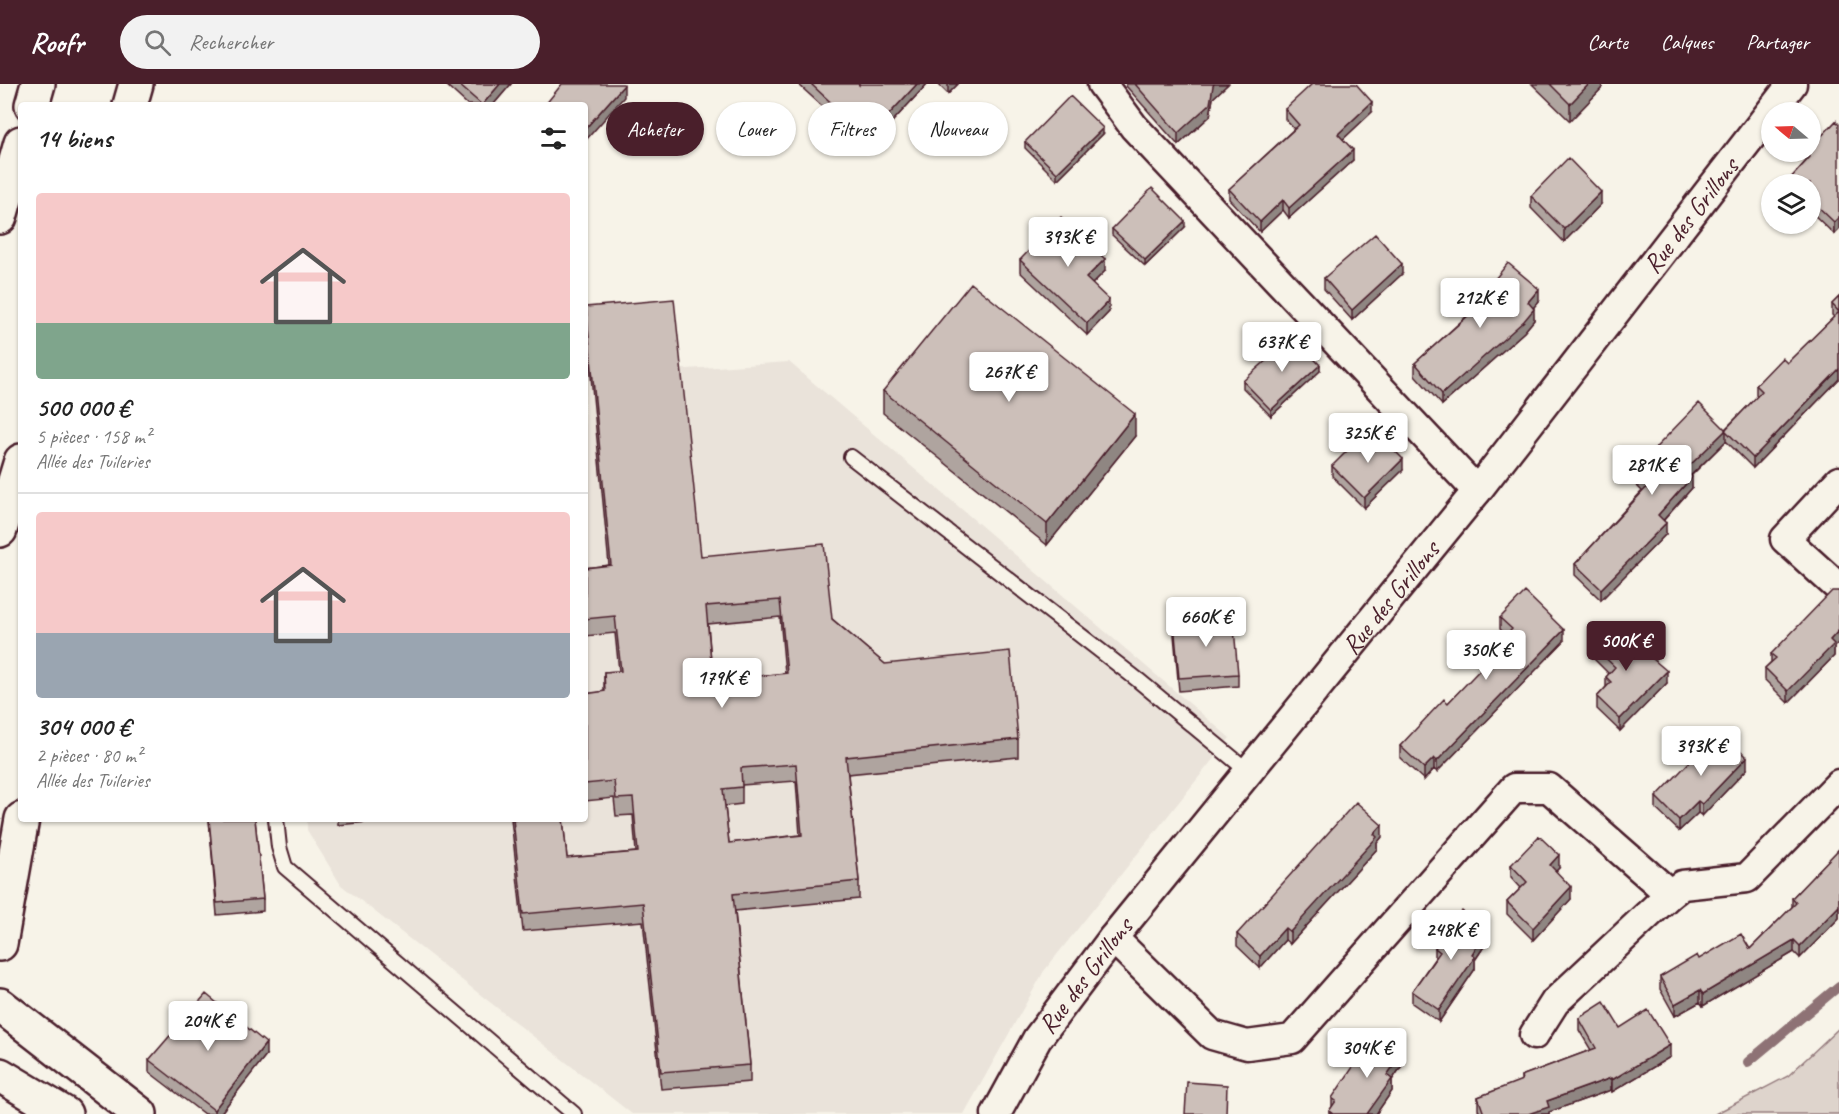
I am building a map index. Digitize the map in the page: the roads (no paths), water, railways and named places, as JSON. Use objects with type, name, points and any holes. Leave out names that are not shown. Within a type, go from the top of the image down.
[{"type":"main road","points":[[33,102],[38,84]]},
{"type":"main road","points":[[131,102],[136,84]]},
{"type":"main road","points":[[0,217],[18,154]]},
{"type":"main road","points":[[0,530],[18,471]]},
{"type":"main road","points":[[0,944],[21,822]]},
{"type":"main road","points":[[0,1005],[140,1114]]},
{"type":"main road","points":[[0,1076],[65,1114]]},
{"type":"street","points":[[1102,84],[1134,127],[1477,491]]},
{"type":"street","name":"Rue des Grillons","points":[[996,1114],[1037,1040],[1113,938],[1477,491],[1792,84]]},
{"type":"street","points":[[1839,481],[1785,538],[1839,588]]},
{"type":"street","points":[[1534,1035],[1555,1002],[1670,894],[1682,885],[1748,878],[1839,784]]},
{"type":"street","points":[[1113,938],[1212,1035],[1247,1045],[1292,1039],[1514,788],[1549,788],[1670,894]]},
{"type":"lane","points":[[851,457],[1138,680],[1249,772]]},
{"type":"lane","points":[[276,822],[279,847],[285,867],[574,1114]]},
{"type":"waterway","points":[[1748,1062],[1839,986]]}]
